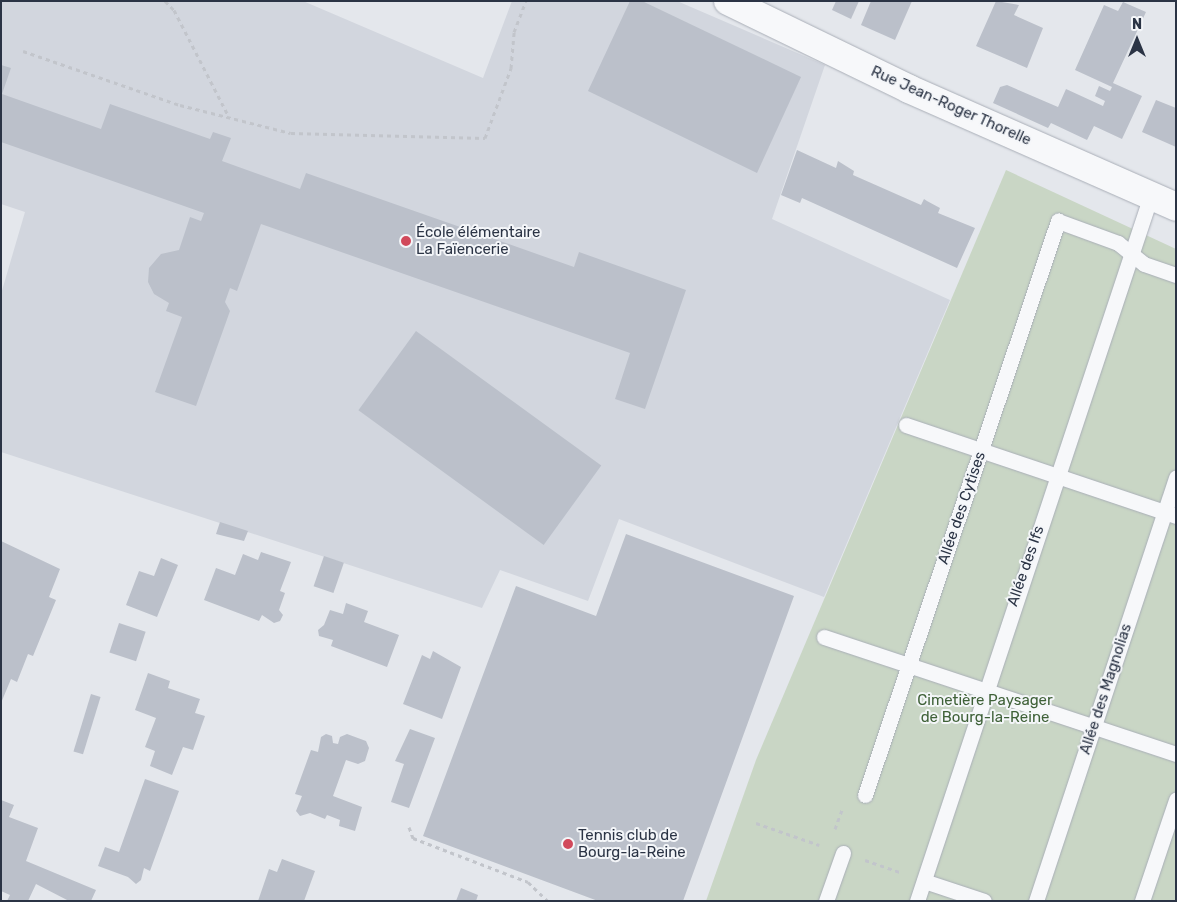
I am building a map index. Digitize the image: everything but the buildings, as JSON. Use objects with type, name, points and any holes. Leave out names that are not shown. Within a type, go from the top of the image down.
[{"type":"street","name":"Rue Jean-Roger Thorelle","points":[[728,1],[909,89],[1176,207]]},
{"type":"lane","name":"Allée des Ifs","points":[[917,901],[984,691],[1137,231],[1151,195]]},
{"type":"lane","name":"Allée des Cytises","points":[[865,795],[1058,221],[1118,243],[1131,253]]},
{"type":"lane","points":[[1131,253],[1144,264],[1176,275]]},
{"type":"lane","points":[[906,425],[1170,514]]},
{"type":"lane","name":"Allée des Magnolias","points":[[1036,901],[1094,727],[1170,514],[1176,478]]},
{"type":"lane","points":[[824,637],[1176,754]]},
{"type":"lane","points":[[1142,901],[1176,800]]},
{"type":"lane","points":[[826,901],[843,853]]},
{"type":"lane","points":[[924,881],[984,901]]},
{"type":"path","points":[[165,1],[174,10],[229,118]]},
{"type":"path","points":[[22,51],[180,105],[291,133],[485,138],[511,68],[514,32],[526,1]]},
{"type":"path","points":[[834,832],[840,810],[865,795]]},
{"type":"path","points":[[409,827],[413,838],[528,882],[548,901]]},
{"type":"shaded area","points":[[1,1],[303,1],[483,78],[512,1],[677,1],[825,65],[772,219],[950,300],[824,597],[619,519],[588,601],[500,570],[482,608],[1,452],[1,294],[25,212],[1,204]]},
{"type":"green space","name":"Cimetière Paysager de Bourg-la-Reine","points":[[1006,170],[1176,249],[1176,901],[706,901],[756,760]]},
{"type":"place","name":"École élémentaire La Faïencerie","points":[[406,241]]},
{"type":"place","name":"Tennis club de Bourg-la-Reine","points":[[568,844]]}]
